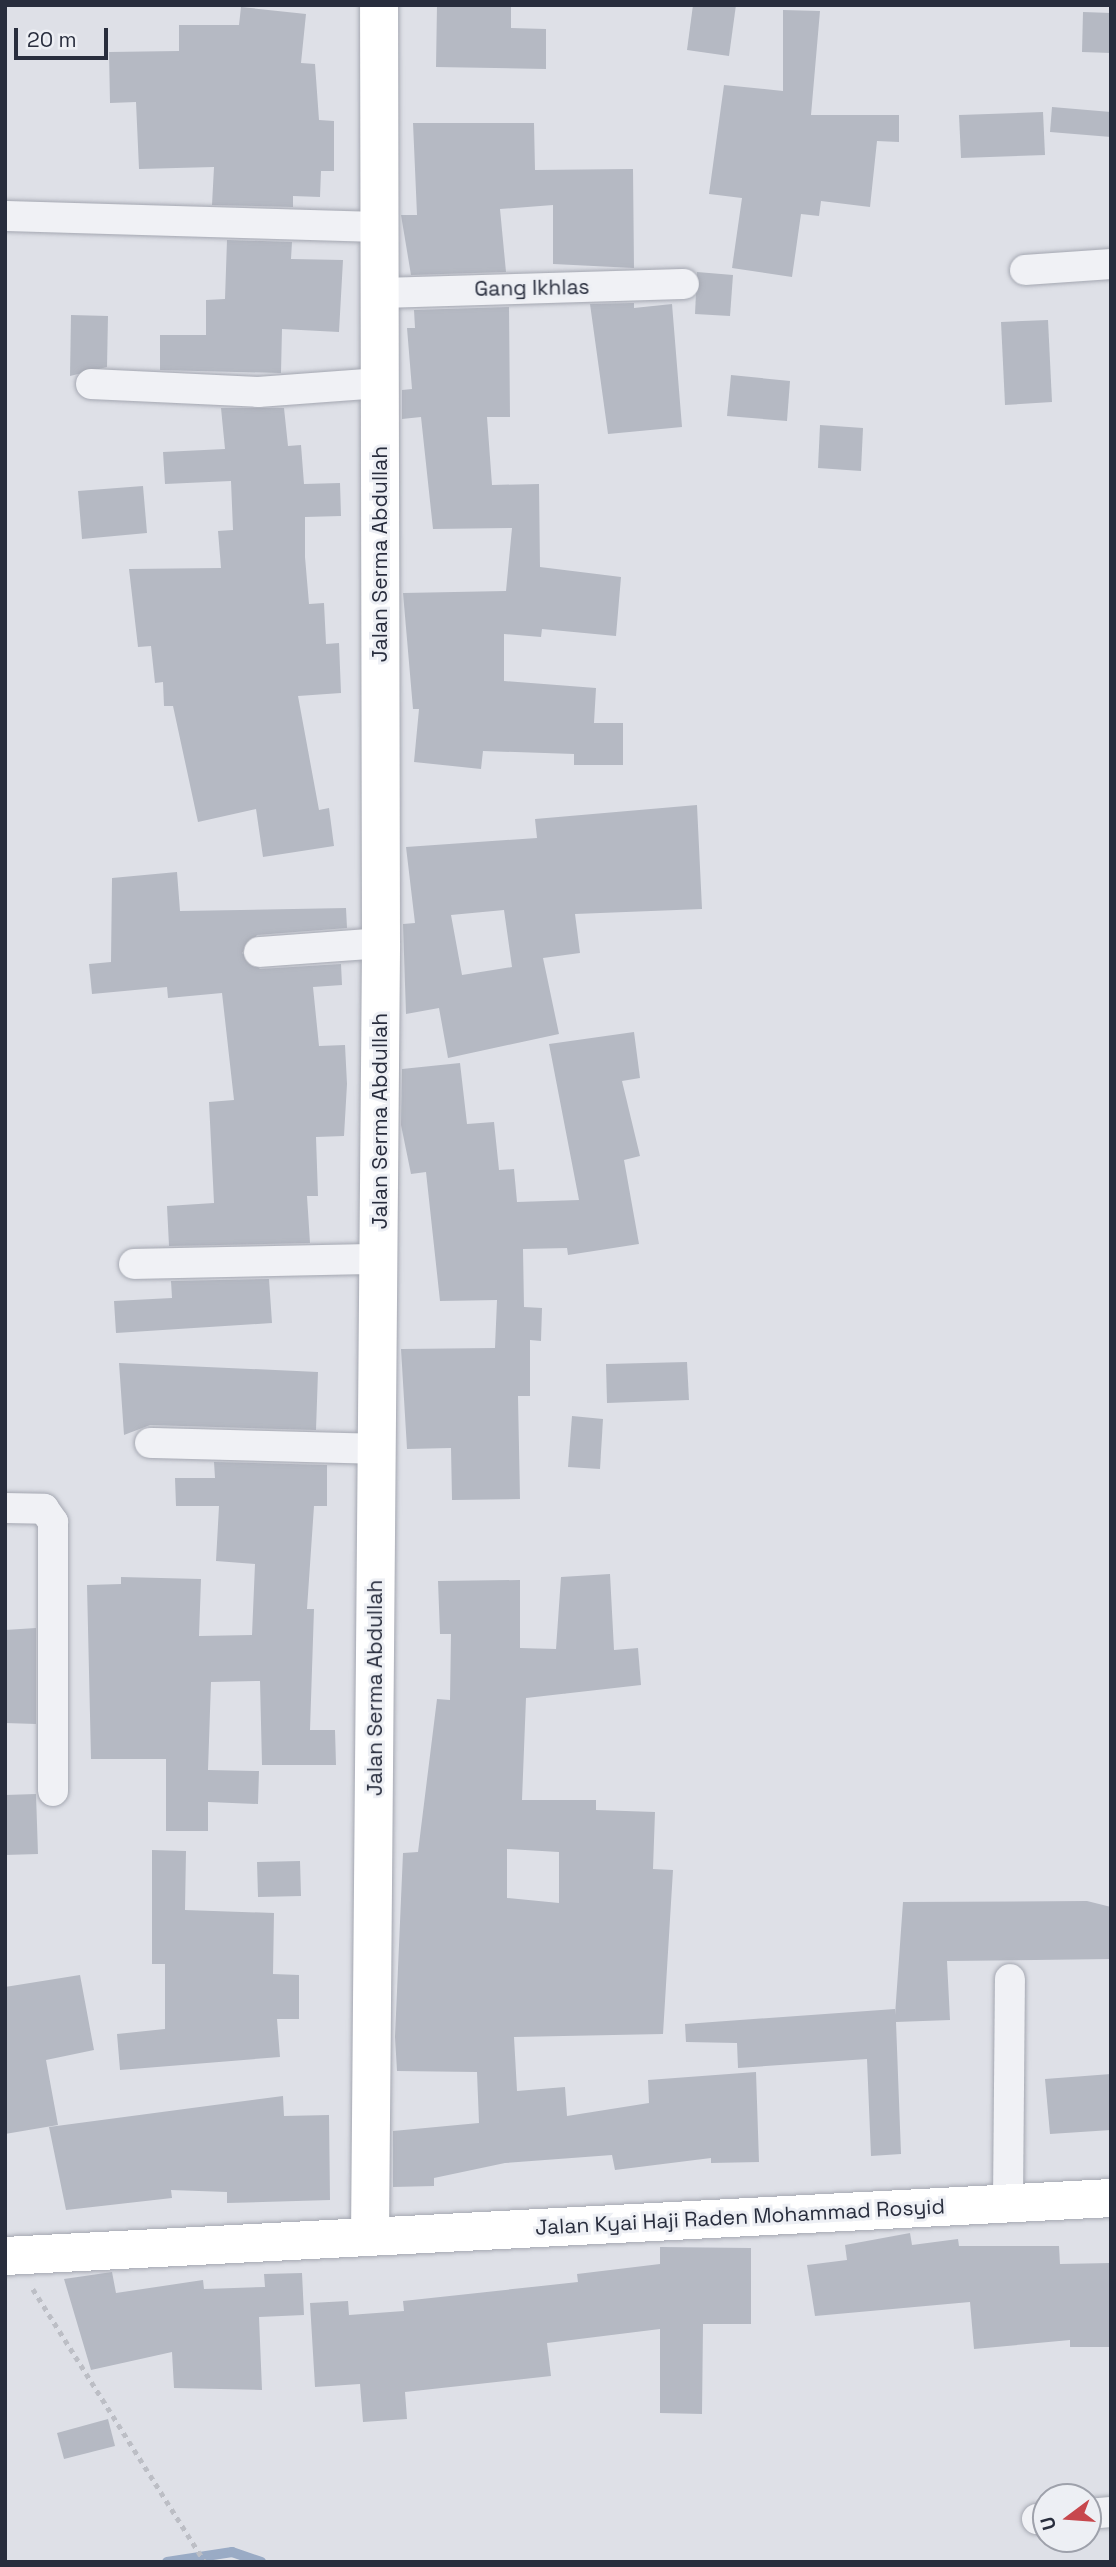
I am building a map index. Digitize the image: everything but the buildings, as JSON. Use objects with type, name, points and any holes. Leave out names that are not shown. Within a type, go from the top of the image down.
[{"type":"main road","name":"Jalan Serma Abdullah","points":[[370,2237],[381,943],[379,5]]},
{"type":"main road","name":"Jalan Kyai Haji Raden Mohammad Rosyid","points":[[8,2252],[370,2237],[1111,2198]]},
{"type":"street","points":[[5,216],[380,227]]},
{"type":"street","points":[[1025,270],[1111,264]]},
{"type":"street","name":"Gang Ikhlas","points":[[380,293],[684,284]]},
{"type":"street","points":[[91,384],[258,392],[380,383]]},
{"type":"street","points":[[259,952],[381,943]]},
{"type":"street","points":[[134,1264],[379,1259]]},
{"type":"street","points":[[150,1443],[377,1449]]},
{"type":"street","points":[[5,1508],[44,1510],[52,1522],[53,1791]]},
{"type":"street","points":[[1008,2202],[1010,1979]]},
{"type":"path","points":[[8,2252],[205,2562]]},
{"type":"waterway","points":[[167,2562],[232,2552],[261,2562]]}]
